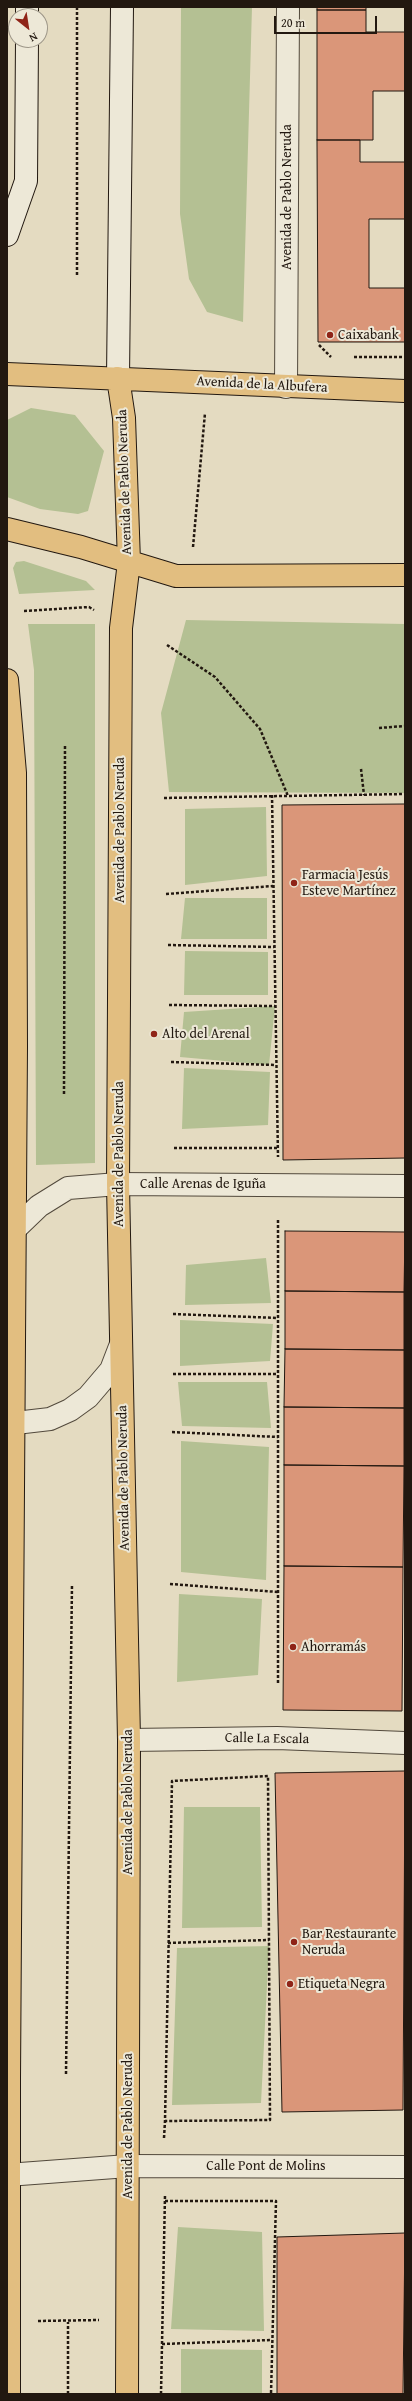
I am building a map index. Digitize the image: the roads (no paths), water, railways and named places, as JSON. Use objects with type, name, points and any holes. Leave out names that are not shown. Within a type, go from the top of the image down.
[{"type":"main road","points":[[7,374],[118,378]]},
{"type":"main road","name":"Avenida de la Albufera","points":[[118,378],[286,388],[405,391]]},
{"type":"main road","name":"Avenida de Pablo Neruda","points":[[118,378],[124,418],[129,562],[121,628],[118,1184],[129,1740],[127,2394]]},
{"type":"main road","name":"Avenida de Pablo Neruda","points":[[7,529],[81,547],[129,562]]},
{"type":"main road","points":[[129,562],[176,576],[405,575]]},
{"type":"main road","points":[[7,680],[15,773],[15,1229],[10,1424],[8,2175],[9,2394]]},
{"type":"street","name":"Avenida de Pablo Neruda","points":[[118,378],[122,7]]},
{"type":"street","name":"Avenida de Pablo Neruda","points":[[286,388],[288,7]]},
{"type":"street","points":[[7,235],[26,181],[26,48]]},
{"type":"street","name":"Calle Arenas de Iguña","points":[[15,1229],[39,1206],[68,1188],[118,1184],[405,1186]]},
{"type":"street","points":[[10,1424],[50,1419],[70,1410],[88,1398],[111,1370],[121,1344]]},
{"type":"street","name":"Calle La Escala","points":[[129,1740],[278,1738],[405,1743]]},
{"type":"street","name":"Calle Pont de Molins","points":[[8,2175],[128,2166],[405,2167]]},
{"type":"place","name":"Caixabank","points":[[330,335]]},
{"type":"place","name":"Farmacia Jesús Esteve Martínez","points":[[294,883]]},
{"type":"place","name":"Alto del Arenal","points":[[154,1034]]},
{"type":"place","name":"Ahorramás","points":[[293,1647]]},
{"type":"place","name":"Bar Restaurante Neruda","points":[[294,1942]]},
{"type":"place","name":"Etiqueta Negra","points":[[290,1984]]}]
